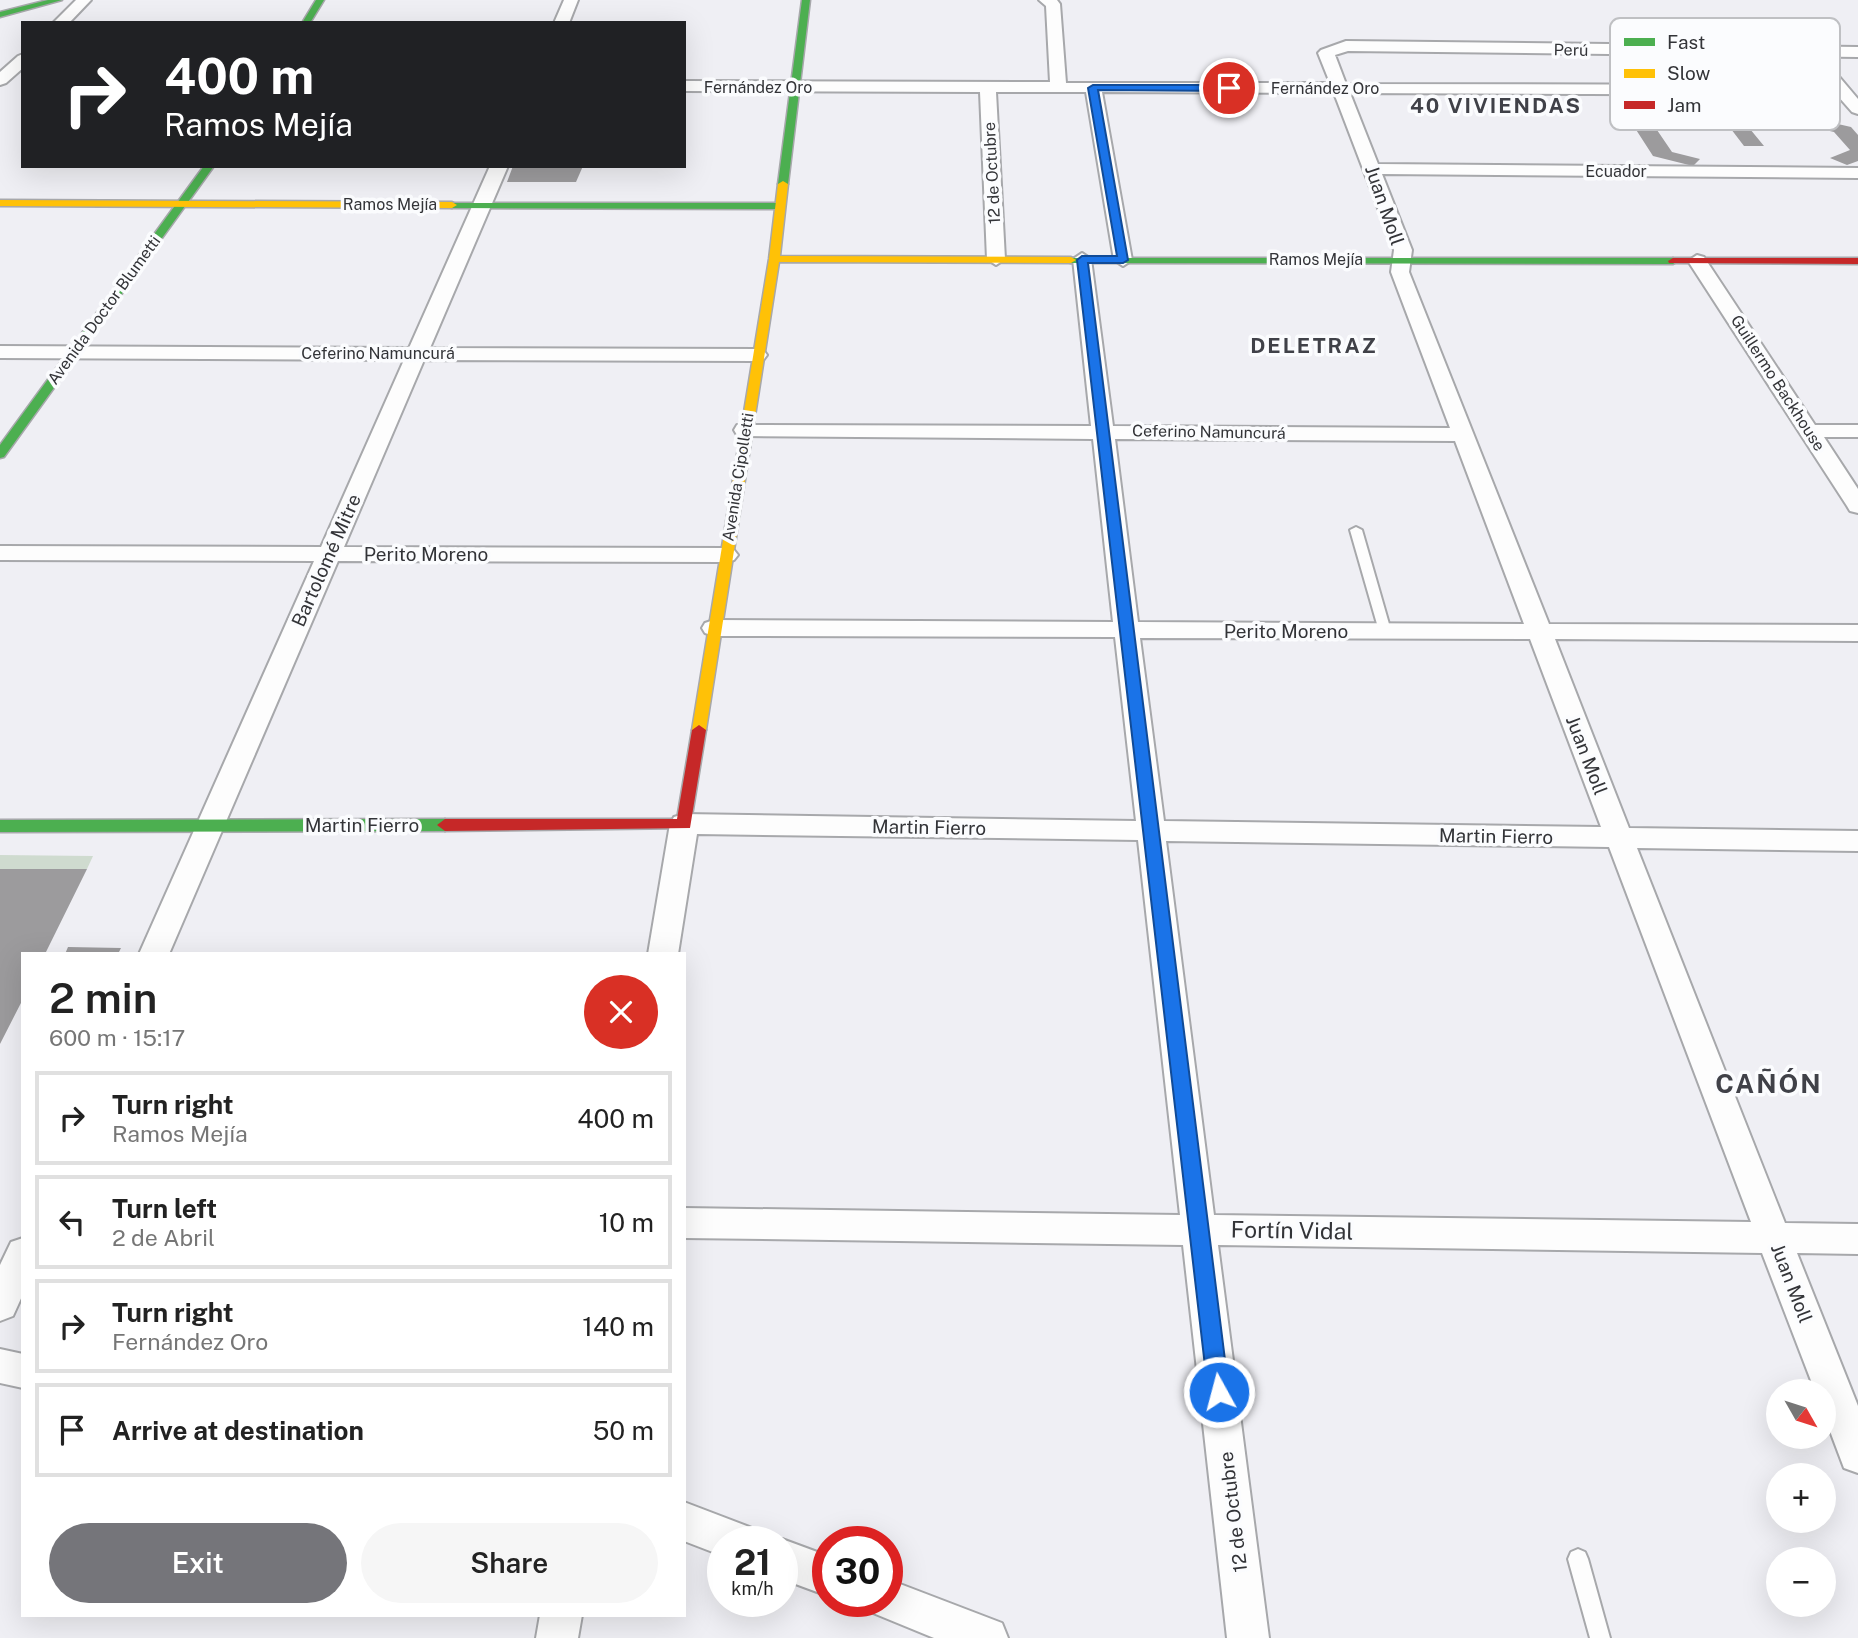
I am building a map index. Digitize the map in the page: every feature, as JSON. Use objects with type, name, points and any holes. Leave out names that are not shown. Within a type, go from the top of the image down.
[{"type":"street","points":[[0,15],[58,0]]},
{"type":"street","points":[[62,21],[84,0]]},
{"type":"street","points":[[307,21],[320,0]]},
{"type":"street","points":[[562,21],[571,0]]},
{"type":"street","name":"Avenida Cipolletti","points":[[663,952],[774,259],[806,0]]},
{"type":"street","points":[[1049,2],[1058,87]]},
{"type":"street","name":"Perú","points":[[1326,53],[1346,46],[1610,49]]},
{"type":"street","name":"Perú","points":[[1840,52],[1858,52]]},
{"type":"street","name":"Juan Moll","points":[[1326,53],[1338,88],[1374,169],[1403,250],[1400,272],[1858,1455]]},
{"type":"street","points":[[0,83],[21,61]]},
{"type":"street","points":[[0,83],[21,85]]},
{"type":"street","name":"Fernández Oro","points":[[686,86],[1610,89]]},
{"type":"street","name":"12 de Octubre","points":[[988,87],[996,259]]},
{"type":"street","points":[[1093,88],[1123,260]]},
{"type":"street","points":[[1841,90],[1857,106]]},
{"type":"street","name":"Avenida Doctor Blumetti","points":[[0,454],[208,168]]},
{"type":"street","name":"Bartolomé Mitre","points":[[155,952],[498,168]]},
{"type":"street","name":"Ecuador","points":[[1374,169],[1858,173]]},
{"type":"street","name":"Ramos Mejía","points":[[0,202],[780,206]]},
{"type":"street","name":"Ramos Mejía","points":[[774,259],[1858,261]]},
{"type":"street","name":"12 de Octubre","points":[[1082,260],[1248,1638]]},
{"type":"street","name":"Guillermo Backhouse","points":[[1697,261],[1858,506]]},
{"type":"street","name":"Ceferino Namuncurá","points":[[0,352],[757,355]]},
{"type":"street","name":"Ceferino Namuncurá","points":[[745,430],[1463,435]]},
{"type":"street","points":[[1809,431],[1858,430]]},
{"type":"street","name":"Perito Moreno","points":[[0,553],[726,555]]},
{"type":"street","name":"Perito Moreno","points":[[714,628],[1858,633]]},
{"type":"street","name":"Martin Fierro","points":[[0,826],[684,824],[1858,841]]},
{"type":"street","name":"Fortín Vidal","points":[[686,1223],[1858,1239]]},
{"type":"street","points":[[0,1305],[21,1258]]},
{"type":"street","points":[[0,1366],[21,1371]]},
{"type":"street","points":[[686,1522],[707,1530]]},
{"type":"street","points":[[903,1606],[987,1638]]},
{"type":"street","points":[[557,1638],[561,1617]]},
{"type":"lane","points":[[1356,530],[1385,631]]},
{"type":"lane","points":[[1578,1559],[1600,1638]]},
{"type":"shaded area","points":[[0,855],[93,856],[87,869],[0,869]]},
{"type":"building","points":[[1840,124],[1851,127],[1858,135],[1858,161],[1847,165],[1830,158],[1850,150],[1834,132],[1826,130],[1840,130]]},
{"type":"building","points":[[1636,130],[1657,130],[1672,152],[1700,159],[1693,166],[1653,156]]},
{"type":"building","points":[[1732,130],[1751,130],[1764,146],[1744,146]]},
{"type":"building","points":[[512,168],[582,168],[576,182],[507,182]]},
{"type":"building","points":[[0,869],[87,869],[46,952],[21,952],[21,1003],[0,1044]]},
{"type":"building","points":[[68,947],[121,948],[119,952],[66,952]]},
{"type":"traffic: fast","points":[[0,15],[58,0]]},
{"type":"traffic: fast","points":[[307,21],[320,0]]},
{"type":"traffic: fast","points":[[783,184],[806,0]]},
{"type":"traffic: fast","points":[[0,454],[208,168]]},
{"type":"traffic: fast","points":[[452,205],[780,206]]},
{"type":"traffic: fast","points":[[1071,260],[1673,261]]},
{"type":"traffic: fast","points":[[0,826],[445,825]]},
{"type":"traffic: slow","points":[[699,730],[774,259],[783,184]]},
{"type":"traffic: slow","points":[[0,203],[452,205]]},
{"type":"traffic: slow","points":[[774,259],[1071,260]]},
{"type":"traffic: jam","points":[[1673,261],[1858,261]]},
{"type":"traffic: jam","points":[[445,825],[684,824],[699,730]]},
{"type":"district","name":"40 VIVIENDAS","points":[[1496,105]]},
{"type":"district","name":"DELETRAZ","points":[[1314,345]]},
{"type":"district","name":"CAÑÓN","points":[[1769,1083]]},
{"type":"route","points":[[1219,1392],[1082,260],[1123,260],[1093,88],[1229,88]]}]
